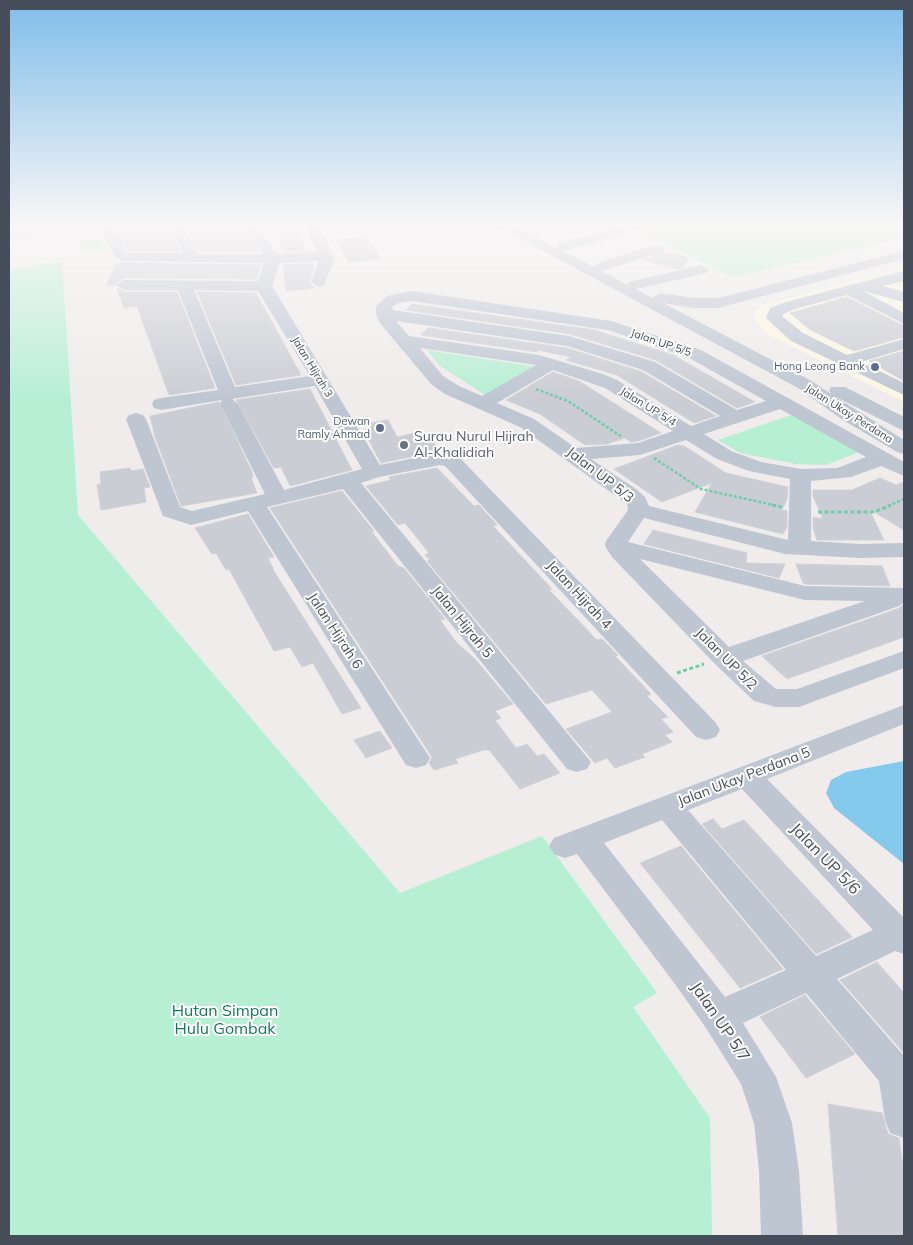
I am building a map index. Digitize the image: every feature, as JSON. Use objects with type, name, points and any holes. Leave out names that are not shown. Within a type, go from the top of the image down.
[{"type":"street","points":[[124,286],[264,286],[265,283]]},
{"type":"street","name":"Jalan Ukay Perdana","points":[[612,283],[804,384],[850,416],[904,448]]},
{"type":"street","name":"Jalan Ukay Perdana","points":[[631,283],[904,425]]},
{"type":"street","points":[[635,285],[643,283]]},
{"type":"street","points":[[660,298],[694,303],[718,303],[795,283]]},
{"type":"street","points":[[877,283],[792,304],[776,312],[774,318],[797,337],[904,390]]},
{"type":"street","name":"Jalan Hijrah 3","points":[[264,286],[374,472]]},
{"type":"street","points":[[866,286],[904,297]]},
{"type":"street","points":[[185,287],[229,399],[278,499]]},
{"type":"street","points":[[849,290],[904,319]]},
{"type":"street","name":"Jalan UP 5/5","points":[[388,307],[412,296],[602,323],[683,349],[904,470]]},
{"type":"street","points":[[713,326],[708,311],[718,303]]},
{"type":"street","points":[[388,307],[507,332],[569,341],[649,366],[735,417]]},
{"type":"street","name":"Jalan UP 5/3","points":[[388,307],[406,341],[437,380],[452,390],[527,422],[628,494],[637,502],[639,510],[799,549],[904,550]]},
{"type":"street","points":[[491,353],[523,311]]},
{"type":"street","name":"Jalan UP 5/4","points":[[406,341],[552,364],[611,384],[736,461],[801,475],[837,474],[851,471],[882,458]]},
{"type":"street","points":[[846,362],[904,344]]},
{"type":"street","points":[[611,384],[683,349]]},
{"type":"street","points":[[482,404],[552,364]]},
{"type":"street","points":[[161,404],[229,399],[321,380]]},
{"type":"street","points":[[574,454],[640,449],[781,402]]},
{"type":"street","points":[[136,419],[171,511],[178,515],[192,518],[278,499],[348,481],[374,472]]},
{"type":"street","name":"Jalan Hijrah 4","points":[[374,472],[440,459],[452,461],[706,730]]},
{"type":"street","points":[[799,549],[801,475]]},
{"type":"street","name":"Jalan Hijrah 5","points":[[348,481],[576,762]]},
{"type":"street","name":"Jalan Hijrah 6","points":[[254,504],[416,758]]},
{"type":"street","points":[[639,510],[617,541],[616,546],[805,593],[904,595]]},
{"type":"street","name":"Jalan UP 5/2","points":[[616,546],[724,658],[764,695],[787,699],[798,698],[904,659]]},
{"type":"street","points":[[724,658],[904,595]]},
{"type":"street","name":"Jalan Ukay Perdana 5","points":[[574,843],[904,714]]},
{"type":"street","name":"Jalan UP 5/6","points":[[747,776],[901,937]]},
{"type":"street","points":[[668,806],[892,1069],[898,1080],[904,1120]]},
{"type":"street","name":"Jalan UP 5/7","points":[[574,843],[719,1017],[757,1077],[772,1123],[779,1170],[782,1236]]},
{"type":"street","points":[[719,1017],[812,974],[901,937]]},
{"type":"path","points":[[519,382],[568,401],[700,489],[800,512],[874,512],[904,499]]},
{"type":"path","points":[[659,679],[724,658]]},
{"type":"shaded area","points":[[845,283],[904,283],[904,402],[767,334],[757,324],[754,314],[760,306]]},
{"type":"green space","name":"Hutan Simpan Hulu Gombak","points":[[9,283],[63,283],[78,515],[400,893],[542,836],[657,993],[633,1007],[710,1118],[712,1236],[9,1236]]},
{"type":"green space","points":[[427,350],[537,367],[485,395],[440,366]]},
{"type":"green space","points":[[791,415],[859,452],[826,465],[796,464],[740,453],[718,440]]},
{"type":"water","points":[[904,761],[904,864],[834,808],[826,793],[831,780],[846,772]]},
{"type":"building","points":[[107,283],[117,283],[114,285],[106,286]]},
{"type":"building","points":[[285,283],[309,283],[315,288],[286,291]]},
{"type":"building","points":[[117,288],[124,292],[177,292],[215,388],[169,395],[137,306],[124,308]]},
{"type":"building","points":[[197,292],[256,293],[301,375],[236,385]]},
{"type":"building","points":[[847,297],[904,326],[904,337],[854,351],[809,329],[790,313]]},
{"type":"building","points":[[412,304],[594,330],[673,355],[755,402],[737,408],[656,360],[570,334],[406,310]]},
{"type":"building","points":[[428,328],[567,348],[642,372],[716,416],[694,423],[617,375],[566,360],[571,357],[538,350],[537,352],[421,335]]},
{"type":"building","points":[[904,351],[904,381],[869,361]]},
{"type":"building","points":[[553,372],[579,381],[661,433],[638,441],[631,442],[625,438],[607,444],[585,445],[540,414],[506,400]]},
{"type":"building","points":[[310,389],[352,470],[290,486],[281,467],[274,468],[236,400]]},
{"type":"building","points":[[219,402],[252,472],[253,478],[251,478],[257,493],[181,506],[155,437],[150,416]]},
{"type":"building","name":"Surau Nurul Hijrah Al-Khalidiah","points":[[388,420],[397,437],[423,431],[439,448],[424,451],[426,453],[424,454],[381,463],[365,433],[369,432],[365,424]]},
{"type":"building","points":[[678,445],[684,446],[726,473],[788,487],[787,499],[782,510],[787,511],[787,527],[783,534],[695,512],[712,483],[662,502],[614,469]]},
{"type":"building","points":[[130,468],[131,471],[143,469],[150,487],[144,488],[146,502],[101,510],[97,485],[101,484],[100,472]]},
{"type":"building","points":[[437,468],[474,506],[479,505],[497,525],[493,526],[552,589],[549,590],[597,640],[602,639],[618,655],[615,656],[651,694],[647,696],[668,717],[661,719],[673,732],[665,735],[672,742],[642,754],[645,757],[615,768],[607,758],[595,763],[566,729],[612,712],[592,690],[546,704],[427,561],[430,560],[425,555],[429,553],[405,523],[398,525],[366,486],[391,480],[389,477]]},
{"type":"building","points":[[880,478],[896,485],[904,482],[904,530],[869,509],[884,540],[817,540],[813,528],[813,517],[823,519],[813,496],[813,490],[852,490]]},
{"type":"building","points":[[342,491],[374,531],[371,531],[398,566],[404,568],[445,619],[440,620],[457,643],[475,659],[513,704],[495,711],[501,718],[495,720],[516,748],[527,744],[537,756],[544,754],[560,773],[520,789],[489,750],[455,759],[458,763],[434,770],[429,763],[432,757],[270,508]]},
{"type":"building","points":[[248,514],[274,557],[268,558],[275,573],[361,708],[342,714],[313,663],[302,667],[290,647],[274,651],[229,569],[226,570],[216,553],[212,554],[195,528]]},
{"type":"building","points":[[653,530],[747,553],[746,563],[785,564],[779,578],[644,544]]},
{"type":"building","points":[[796,564],[882,566],[890,586],[805,584]]},
{"type":"building","points":[[904,604],[904,637],[787,679],[762,656],[900,608]]},
{"type":"building","points":[[380,731],[392,748],[366,758],[354,740]]},
{"type":"building","points":[[713,819],[722,829],[744,820],[852,937],[816,954],[702,824]]},
{"type":"building","points":[[681,846],[783,969],[740,988],[640,863]]},
{"type":"building","points":[[877,962],[904,993],[904,1053],[840,980]]},
{"type":"building","points":[[805,995],[855,1054],[806,1078],[760,1017]]},
{"type":"building","points":[[828,1104],[882,1113],[888,1134],[899,1138],[904,1176],[904,1236],[838,1236]]},
{"type":"place","name":"Hong Leong Bank","points":[[875,367]]},
{"type":"place","name":"Dewan Ramly Ahmad","points":[[380,428]]},
{"type":"place","name":"Surau Nurul Hijrah Al-Khalidiah","points":[[404,445]]}]
